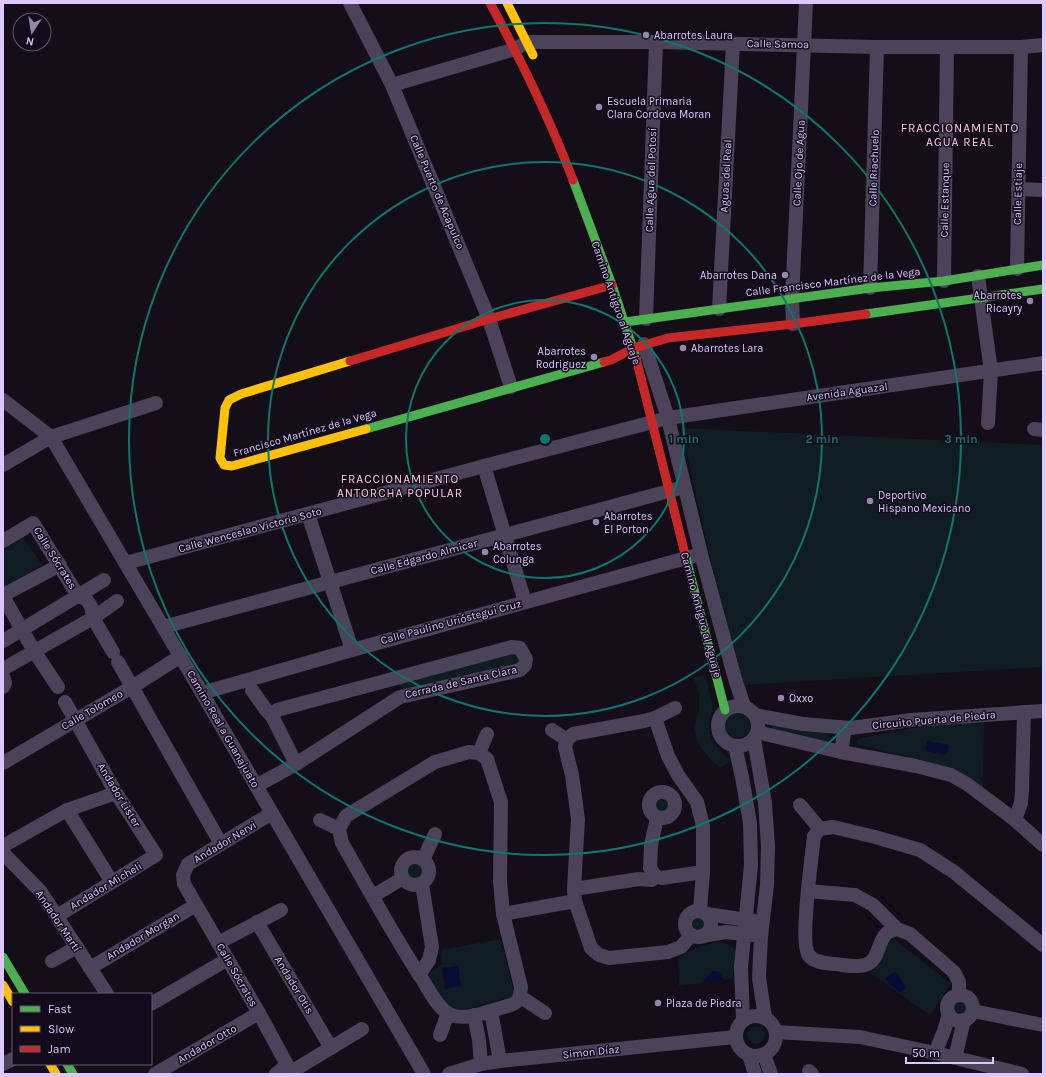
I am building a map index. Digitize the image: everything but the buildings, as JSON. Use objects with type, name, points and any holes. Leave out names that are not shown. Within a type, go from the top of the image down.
[{"type":"street","name":"Calle Puerto de Acapulco","points":[[350,3],[392,85],[489,319],[511,387]]},
{"type":"street","name":"Camino Antiguo al Aguaje","points":[[490,3],[537,64]]},
{"type":"street","name":"Camino Antiguo al Aguaje","points":[[507,3],[521,45],[625,322],[640,341],[668,418],[701,554],[735,679],[750,711]]},
{"type":"street","name":"Calle Ojo de Agua","points":[[793,324],[792,299],[806,3]]},
{"type":"street","name":"Calle Samoa","points":[[392,85],[521,45],[656,42],[877,47],[1021,47],[1043,45]]},
{"type":"street","name":"Calle Agua del Potosí","points":[[639,317],[656,42]]},
{"type":"street","name":"Aguas del Real","points":[[719,309],[733,44]]},
{"type":"street","name":"Calle Riachuelo","points":[[870,288],[877,47]]},
{"type":"street","name":"Calle Estanque","points":[[944,281],[948,47]]},
{"type":"street","name":"Calle Estiaje","points":[[1017,269],[1021,47]]},
{"type":"street","points":[[1018,189],[1043,190]]},
{"type":"street","name":"Calle Francisco Martínez de la Vega","points":[[625,322],[639,317],[719,309],[870,288],[944,281],[1043,265]]},
{"type":"street","points":[[978,276],[991,371],[988,423]]},
{"type":"street","name":"Francisco Martínez de la Vega","points":[[612,285],[489,319],[241,394],[229,400],[225,408],[220,458],[224,465],[232,466],[611,360],[640,341]]},
{"type":"street","points":[[640,341],[793,324],[1043,289]]},
{"type":"street","name":"Camino Antiguo al Aguaje","points":[[639,317],[640,341],[652,422],[725,710]]},
{"type":"street","name":"Avenida Aguazal","points":[[652,422],[668,418],[1043,363]]},
{"type":"street","name":"Camino Real a Guanajuato","points":[[3,400],[51,438],[202,692],[424,1074]]},
{"type":"street","points":[[3,465],[51,438],[156,403]]},
{"type":"street","name":"Calle Wenceslao Victoria Soto","points":[[126,563],[652,422]]},
{"type":"street","points":[[484,466],[525,602]]},
{"type":"street","name":"Calle Edgardo Almicar","points":[[163,627],[684,487]]},
{"type":"street","points":[[308,514],[352,650]]},
{"type":"street","name":"Calle Sócrates","points":[[3,541],[33,523],[78,596],[86,599],[91,606],[94,618],[221,844]]},
{"type":"street","name":"Calle Paulino Urióstegui Cruz","points":[[202,692],[701,554]]},
{"type":"street","points":[[58,687],[34,650],[3,596],[60,565]]},
{"type":"street","points":[[3,641],[104,580]]},
{"type":"street","points":[[3,669],[34,650],[94,618],[117,601]]},
{"type":"street","name":"Cerrada de Santa Clara","points":[[256,786],[296,764],[400,697],[520,670],[526,665],[526,659],[520,648],[512,647],[394,680],[277,710],[272,716]]},
{"type":"street","name":"Calle Tolomeo","points":[[3,763],[132,687],[180,656]]},
{"type":"street","points":[[3,676],[5,683],[3,687]]},
{"type":"street","points":[[394,680],[400,697]]},
{"type":"street","points":[[252,690],[272,716],[296,764]]},
{"type":"street","name":"Andador Lister","points":[[65,702],[116,793],[156,855]]},
{"type":"street","points":[[756,736],[742,746],[728,744],[723,740],[717,728],[720,715],[731,706],[738,705],[750,711],[758,721],[756,736],[765,803],[768,846],[767,885],[762,922],[759,978],[765,1017]]},
{"type":"street","points":[[655,718],[668,756],[678,775],[697,802],[704,826],[703,912],[711,920],[711,924],[709,931],[697,935],[681,947],[668,952],[609,958],[599,956],[591,948],[575,895],[578,819],[572,775],[565,747],[567,740],[573,734],[655,718],[675,708]]},
{"type":"street","name":"Circuito Puerta de Piedra","points":[[750,711],[802,724],[845,728],[911,720],[1043,711]]},
{"type":"street","points":[[1015,820],[1022,791],[1024,712]]},
{"type":"street","points":[[841,752],[845,728]]},
{"type":"street","points":[[552,730],[567,740]]},
{"type":"street","points":[[479,753],[487,734]]},
{"type":"street","points":[[756,736],[916,766],[950,775],[967,784],[1015,820],[1043,845]]},
{"type":"street","points":[[735,746],[750,822],[751,865],[741,967],[743,1020]]},
{"type":"street","points":[[469,752],[479,753],[487,759],[501,802],[500,881],[503,914],[521,988],[521,997],[515,1004],[474,1015],[459,1017],[448,1013],[439,1005],[405,954],[342,842],[339,829],[346,816],[435,762],[469,752]]},
{"type":"street","points":[[3,846],[67,810],[116,793]]},
{"type":"street","points":[[800,805],[820,829]]},
{"type":"street","points":[[67,810],[112,882]]},
{"type":"street","name":"Andador Nervi","points":[[183,875],[188,864],[272,813]]},
{"type":"street","points":[[651,881],[651,845],[657,818]]},
{"type":"street","points":[[320,820],[339,829]]},
{"type":"street","points":[[897,929],[887,933],[879,946],[874,960],[866,965],[857,967],[817,962],[808,954],[805,942],[808,891],[814,836],[820,829],[833,827],[920,850],[954,872],[1043,945]]},
{"type":"street","points":[[423,860],[435,834]]},
{"type":"street","name":"Andador Martí","points":[[3,853],[41,892],[106,993]]},
{"type":"street","name":"Andador Micheli","points":[[57,916],[156,855]]},
{"type":"street","points":[[414,858],[423,860],[427,863],[429,872],[428,877],[422,884],[413,885],[406,881],[403,878],[402,869],[406,862],[414,858]]},
{"type":"street","points":[[503,914],[639,879],[651,881],[703,872]]},
{"type":"street","name":"Calle Sócrates","points":[[183,875],[184,884],[259,1013],[290,1070]]},
{"type":"street","points":[[373,896],[403,878]]},
{"type":"street","points":[[419,975],[429,960],[432,947],[422,884]]},
{"type":"street","points":[[808,891],[855,895],[873,905],[897,929],[910,934],[954,972],[959,982],[959,994]]},
{"type":"street","name":"Andador Morgan","points":[[90,968],[196,905]]},
{"type":"street","points":[[218,943],[281,910]]},
{"type":"street","points":[[761,936],[745,926],[703,912],[692,912],[685,921],[686,929],[697,935],[726,932],[745,926],[762,922]]},
{"type":"street","name":"Andador Otis","points":[[257,922],[331,1048]]},
{"type":"street","points":[[52,961],[77,947]]},
{"type":"street","points":[[3,957],[24,993]]},
{"type":"street","points":[[152,1003],[228,959]]},
{"type":"street","points":[[955,1058],[968,1015],[972,1001],[968,997],[959,994],[952,997],[947,1007],[949,1014],[958,1020],[968,1015],[1043,1025]]},
{"type":"street","points":[[521,997],[545,1013]]},
{"type":"street","points":[[491,1011],[500,1062]]},
{"type":"street","name":"Andador Otto","points":[[155,1074],[259,1013]]},
{"type":"street","points":[[440,1035],[448,1013]]},
{"type":"street","points":[[935,1053],[949,1014]]},
{"type":"street","points":[[474,1015],[482,1064]]},
{"type":"street","points":[[753,1015],[765,1017],[770,1021],[776,1032],[774,1045],[770,1050],[760,1056],[749,1055],[741,1050],[736,1042],[735,1037],[737,1027],[743,1020],[753,1015]]},
{"type":"street","points":[[276,1074],[290,1070],[362,1029]]},
{"type":"street","points":[[776,1032],[860,1037],[955,1058],[982,1069],[1013,1073]]},
{"type":"street","name":"Simon Díaz","points":[[449,1074],[482,1064],[735,1037]]},
{"type":"street","points":[[764,1054],[771,1074]]},
{"type":"street","points":[[749,1055],[754,1074]]},
{"type":"street","points":[[3,1064],[12,1059]]},
{"type":"street","points":[[51,1065],[56,1074]]},
{"type":"street","points":[[68,1065],[73,1074]]},
{"type":"shaded area","name":"Deportivo Hispano Mexicano","points":[[681,428],[1043,445],[1043,667],[743,685],[710,557]]},
{"type":"shaded area","points":[[23,537],[42,565],[3,587],[3,551]]},
{"type":"shaded area","points":[[513,651],[520,665],[403,690],[398,682]]},
{"type":"shaded area","points":[[704,676],[713,706],[708,724],[709,733],[713,743],[730,761],[721,768],[711,760],[699,745],[695,733],[699,700],[697,686],[693,677]]},
{"type":"shaded area","points":[[737,712],[746,716],[750,725],[746,734],[737,738],[728,734],[724,725],[728,716]]},
{"type":"shaded area","points":[[984,721],[983,787],[963,775],[930,762],[857,744],[856,742],[858,739],[927,725]]},
{"type":"shaded area","points":[[772,723],[828,734],[830,739],[829,742],[771,729]]},
{"type":"shaded area","points":[[927,741],[949,745],[947,755],[925,751]]},
{"type":"shaded area","points":[[662,800],[667,802],[669,807],[667,812],[662,814],[657,812],[655,807],[657,802]]},
{"type":"shaded area","points":[[415,864],[421,866],[423,872],[421,878],[415,880],[409,878],[407,872],[409,866]]},
{"type":"shaded area","points":[[698,915],[704,918],[707,924],[704,930],[698,933],[692,930],[689,924],[692,918]]},
{"type":"shaded area","points":[[500,939],[515,996],[453,1013],[424,978],[442,964],[441,950]]},
{"type":"shaded area","points":[[894,939],[951,984],[930,1015],[870,973],[882,958],[886,942]]},
{"type":"shaded area","points":[[716,942],[728,944],[737,952],[732,979],[679,986],[678,958],[696,948]]},
{"type":"shaded area","points":[[458,966],[461,986],[445,989],[442,968]]},
{"type":"shaded area","points":[[712,971],[719,972],[724,980],[702,983]]},
{"type":"shaded area","points":[[895,972],[907,988],[900,992],[891,986],[885,978]]},
{"type":"shaded area","points":[[958,1002],[964,1004],[967,1003],[965,1012],[960,1015],[954,1013],[954,1005]]},
{"type":"shaded area","points":[[756,1026],[762,1029],[765,1035],[762,1041],[756,1044],[750,1041],[747,1035],[750,1029]]},
{"type":"traffic: fast","points":[[573,180],[612,285],[636,358]]},
{"type":"traffic: fast","points":[[625,322],[870,288],[944,281],[1043,265]]},
{"type":"traffic: fast","points":[[866,314],[1043,289]]},
{"type":"traffic: fast","points":[[366,429],[604,362]]},
{"type":"traffic: fast","points":[[685,554],[725,710]]},
{"type":"traffic: fast","points":[[3,957],[24,993]]},
{"type":"traffic: fast","points":[[68,1065],[73,1074]]},
{"type":"traffic: slow","points":[[507,3],[533,55]]},
{"type":"traffic: slow","points":[[350,361],[241,394],[229,400],[225,408],[220,458],[224,465],[232,466],[366,429]]},
{"type":"traffic: slow","points":[[3,985],[12,1000]]},
{"type":"traffic: slow","points":[[51,1065],[56,1074]]},
{"type":"traffic: jam","points":[[490,3],[534,90],[555,135],[573,180]]},
{"type":"traffic: jam","points":[[350,361],[489,319],[612,285]]},
{"type":"traffic: jam","points":[[604,362],[634,348],[668,338],[866,314]]},
{"type":"traffic: jam","points":[[636,358],[685,554]]},
{"type":"place","name":"Abarrotes Laura","points":[[646,35]]},
{"type":"place","name":"Escuela Primaria Clara Cordova Moran","points":[[599,107]]},
{"type":"place","name":"Abarrotes Dana","points":[[785,275]]},
{"type":"place","name":"Abarrotes Ricayry","points":[[1030,301]]},
{"type":"place","name":"Abarrotes Lara","points":[[683,348]]},
{"type":"place","name":"Abarrotes Rodriguez","points":[[594,357]]},
{"type":"place","name":"Deportivo Hispano Mexicano","points":[[870,501]]},
{"type":"place","name":"Abarrotes El Porton","points":[[596,522]]},
{"type":"place","name":"Abarrotes Colunga","points":[[485,552]]},
{"type":"place","name":"Oxxo","points":[[781,698]]},
{"type":"place","name":"Plaza de Piedra","points":[[658,1003]]},
{"type":"district","name":"FRACCIONAMIENTO AGUA REAL","points":[[960,135]]},
{"type":"district","name":"FRACCIONAMIENTO ANTORCHA POPULAR","points":[[400,486]]}]
